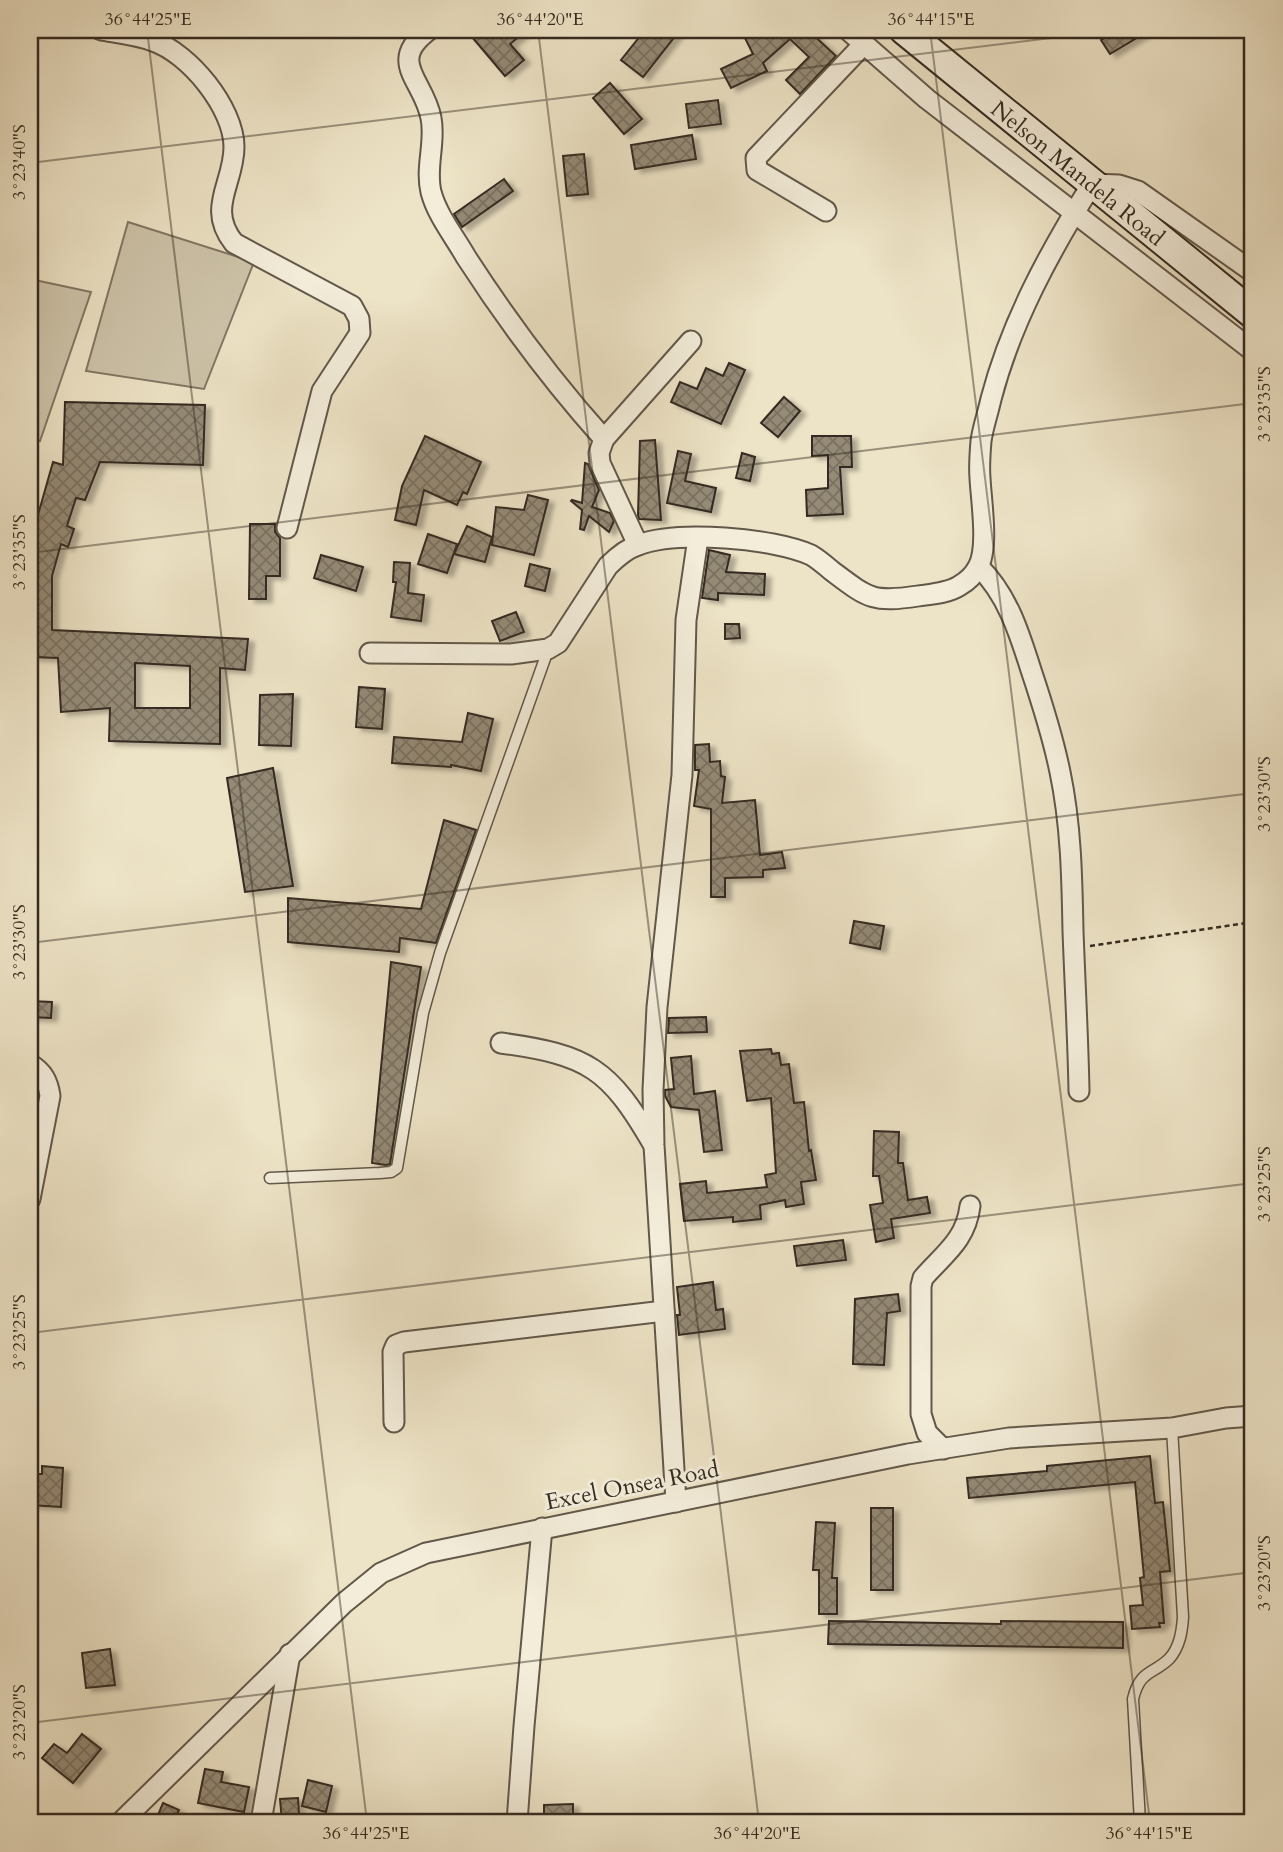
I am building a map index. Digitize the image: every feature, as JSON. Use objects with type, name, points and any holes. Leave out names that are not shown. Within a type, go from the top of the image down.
[{"type":"main road","name":"Nelson Mandela Road","points":[[904,30],[1253,314]]},
{"type":"street","points":[[101,30],[155,41],[167,47],[212,88],[222,103],[234,148],[220,216],[227,234],[234,243],[352,306],[359,319],[360,333],[321,391],[287,528]]},
{"type":"street","points":[[429,30],[410,48],[408,56],[411,71],[431,116],[428,173],[437,209],[524,344],[604,439]]},
{"type":"street","points":[[848,30],[927,99],[1253,351]]},
{"type":"street","points":[[826,211],[757,170],[756,158],[863,45]]},
{"type":"street","points":[[370,653],[512,654],[548,649],[558,643],[608,566],[626,550],[662,538],[783,545],[813,556],[863,595],[877,600],[917,597],[957,588],[979,567],[982,554],[982,437],[999,368],[1042,268],[1092,184],[1119,185],[1138,191],[1253,272]]},
{"type":"street","points":[[638,545],[600,463],[598,453],[604,439],[691,341]]},
{"type":"street","points":[[676,1502],[653,1090],[657,1007],[682,775],[686,620],[698,538]]},
{"type":"street","points":[[979,567],[992,580],[1013,618],[1042,705],[1060,772],[1071,854],[1079,1091]]},
{"type":"street","points":[[501,1043],[573,1057],[593,1069],[626,1101],[654,1145]]},
{"type":"street","points":[[30,1064],[43,1074],[50,1096],[30,1199]]},
{"type":"street","points":[[943,1449],[927,1433],[921,1414],[921,1286],[923,1278],[958,1241],[966,1227],[970,1206]]},
{"type":"street","points":[[394,1422],[393,1352],[396,1345],[664,1311]]},
{"type":"street","name":"Excel Onsea Road","points":[[121,1822],[290,1654],[365,1584],[398,1564],[426,1553],[795,1476],[1009,1438],[1172,1428],[1253,1416]]},
{"type":"street","points":[[517,1822],[542,1528]]},
{"type":"street","points":[[261,1822],[290,1654]]},
{"type":"lane","points":[[270,1178],[380,1173],[391,1172],[397,1168],[423,1013],[440,953],[548,649]]},
{"type":"lane","points":[[1140,1822],[1133,1699],[1136,1685],[1150,1670],[1168,1659],[1177,1647],[1182,1633],[1172,1428]]},
{"type":"path","points":[[1074,949],[1253,922]]},
{"type":"shaded area","points":[[128,222],[254,262],[204,389],[86,371]]},
{"type":"shaded area","points":[[30,279],[91,292],[40,441],[30,438]]},
{"type":"building","points":[[466,30],[527,30],[510,44],[524,60],[505,76]]},
{"type":"building","points":[[645,30],[680,30],[643,77],[621,60]]},
{"type":"building","points":[[741,30],[808,30],[836,56],[800,94],[786,80],[809,57],[790,39],[763,63],[767,71],[731,88],[721,69],[753,54]]},
{"type":"building","points":[[1118,30],[1150,30],[1110,54],[1101,40]]},
{"type":"building","points":[[610,83],[642,119],[624,134],[593,98]]},
{"type":"building","points":[[718,100],[721,124],[689,128],[686,104]]},
{"type":"building","points":[[692,135],[696,159],[635,169],[631,145]]},
{"type":"building","points":[[584,154],[588,194],[567,196],[563,156]]},
{"type":"building","points":[[504,179],[513,191],[462,227],[454,214]]},
{"type":"building","points":[[729,363],[745,370],[721,424],[671,402],[680,382],[697,389],[706,368],[723,376]]},
{"type":"building","points":[[784,397],[800,411],[778,437],[761,423]]},
{"type":"building","points":[[65,402],[205,405],[203,465],[100,462],[85,500],[76,498],[67,526],[74,529],[68,547],[61,544],[52,576],[52,630],[248,639],[245,670],[220,668],[220,744],[109,741],[110,708],[61,712],[58,658],[33,657],[33,646],[30,645],[30,543],[53,462],[63,465]],"holes":[[[135,663],[190,666],[190,708],[135,708]]]},
{"type":"building","points":[[425,436],[481,462],[467,494],[463,492],[457,505],[424,490],[416,525],[395,520],[402,486]]},
{"type":"building","points":[[812,436],[851,436],[852,467],[840,467],[843,514],[807,516],[806,490],[828,488],[828,455],[812,456]]},
{"type":"building","points":[[655,440],[661,520],[639,519],[640,441]]},
{"type":"building","points":[[678,451],[691,454],[685,481],[716,488],[711,512],[667,503]]},
{"type":"building","points":[[742,453],[755,457],[750,481],[736,478]]},
{"type":"building","points":[[585,463],[588,464],[599,490],[592,507],[610,513],[614,521],[609,532],[589,516],[584,530],[580,529],[582,510],[571,501],[582,503]]},
{"type":"building","points":[[528,495],[548,500],[534,555],[492,545],[496,507],[524,510]]},
{"type":"building","points":[[250,524],[275,524],[275,532],[280,538],[280,576],[266,576],[266,599],[249,599]]},
{"type":"building","points":[[467,526],[492,537],[485,562],[454,554]]},
{"type":"building","points":[[428,534],[457,544],[447,573],[418,564]]},
{"type":"building","points":[[709,550],[730,555],[726,572],[765,574],[764,595],[718,593],[718,600],[702,598]]},
{"type":"building","points":[[321,555],[363,567],[356,591],[314,578]]},
{"type":"building","points":[[394,562],[410,563],[408,593],[424,595],[421,621],[391,617],[396,582],[393,582]]},
{"type":"building","points":[[530,564],[550,569],[545,591],[525,586]]},
{"type":"building","points":[[516,612],[524,632],[500,641],[492,621]]},
{"type":"building","points":[[725,624],[739,624],[740,638],[725,639]]},
{"type":"building","points":[[359,687],[385,689],[382,729],[356,727]]},
{"type":"building","points":[[293,694],[291,746],[259,745],[260,695]]},
{"type":"building","points":[[468,713],[493,719],[481,771],[451,765],[392,763],[394,737],[462,742]]},
{"type":"building","points":[[709,744],[710,762],[720,761],[721,776],[725,777],[722,803],[755,800],[760,855],[782,852],[785,868],[763,870],[763,877],[725,878],[725,897],[711,897],[711,809],[694,806],[699,770],[695,770],[695,745]]},
{"type":"building","points":[[273,768],[293,886],[245,892],[227,778]]},
{"type":"building","points":[[444,820],[476,830],[436,943],[400,938],[399,952],[288,942],[288,898],[421,909]]},
{"type":"building","points":[[854,921],[884,926],[880,949],[850,943]]},
{"type":"building","points":[[391,962],[421,967],[390,1164],[386,1165],[372,1163]]},
{"type":"building","points":[[30,1001],[52,1002],[51,1018],[30,1017]]},
{"type":"building","points":[[706,1017],[707,1032],[668,1033],[669,1018]]},
{"type":"building","points":[[771,1049],[772,1054],[779,1053],[781,1065],[789,1064],[794,1103],[804,1102],[809,1151],[811,1150],[816,1180],[801,1182],[804,1204],[786,1207],[785,1200],[760,1205],[761,1219],[733,1222],[733,1217],[684,1221],[680,1184],[706,1181],[707,1193],[767,1187],[765,1175],[776,1173],[771,1098],[747,1101],[740,1051]]},
{"type":"building","points":[[691,1056],[694,1094],[715,1091],[722,1150],[704,1152],[699,1110],[671,1107],[665,1096],[665,1090],[674,1089],[671,1058]]},
{"type":"building","points":[[874,1131],[899,1132],[898,1163],[903,1163],[908,1200],[927,1197],[930,1213],[891,1219],[894,1238],[876,1242],[870,1205],[883,1203],[879,1176],[873,1176]]},
{"type":"building","points":[[843,1240],[846,1260],[797,1266],[794,1246]]},
{"type":"building","points":[[713,1282],[716,1310],[723,1309],[725,1329],[679,1335],[677,1287]]},
{"type":"building","points":[[898,1294],[900,1311],[887,1313],[884,1365],[853,1364],[855,1299]]},
{"type":"building","points":[[1150,1456],[1155,1503],[1163,1502],[1170,1571],[1160,1572],[1164,1623],[1159,1623],[1160,1627],[1132,1629],[1130,1606],[1143,1605],[1140,1578],[1144,1577],[1135,1482],[969,1498],[967,1478],[1047,1471],[1047,1466]]},
{"type":"building","points":[[42,1466],[63,1468],[61,1507],[30,1505],[30,1474],[42,1474]]},
{"type":"building","points":[[871,1508],[893,1508],[893,1590],[871,1590]]},
{"type":"building","points":[[816,1522],[835,1523],[832,1578],[837,1578],[837,1614],[819,1614],[819,1570],[813,1570]]},
{"type":"building","points":[[829,1621],[1001,1624],[1001,1621],[1123,1622],[1123,1648],[828,1644]]},
{"type":"building","points":[[110,1649],[115,1685],[86,1688],[82,1653]]},
{"type":"building","points":[[82,1734],[101,1749],[73,1783],[42,1758],[54,1744],[67,1753]]},
{"type":"building","points":[[205,1769],[223,1772],[221,1782],[249,1787],[244,1812],[198,1803]]},
{"type":"building","points":[[308,1780],[332,1786],[326,1812],[302,1806]]},
{"type":"building","points":[[298,1798],[299,1814],[295,1814],[295,1822],[282,1822],[280,1799]]},
{"type":"building","points":[[163,1803],[179,1810],[174,1822],[155,1822]]},
{"type":"building","points":[[573,1804],[573,1818],[544,1819],[544,1805]]}]
